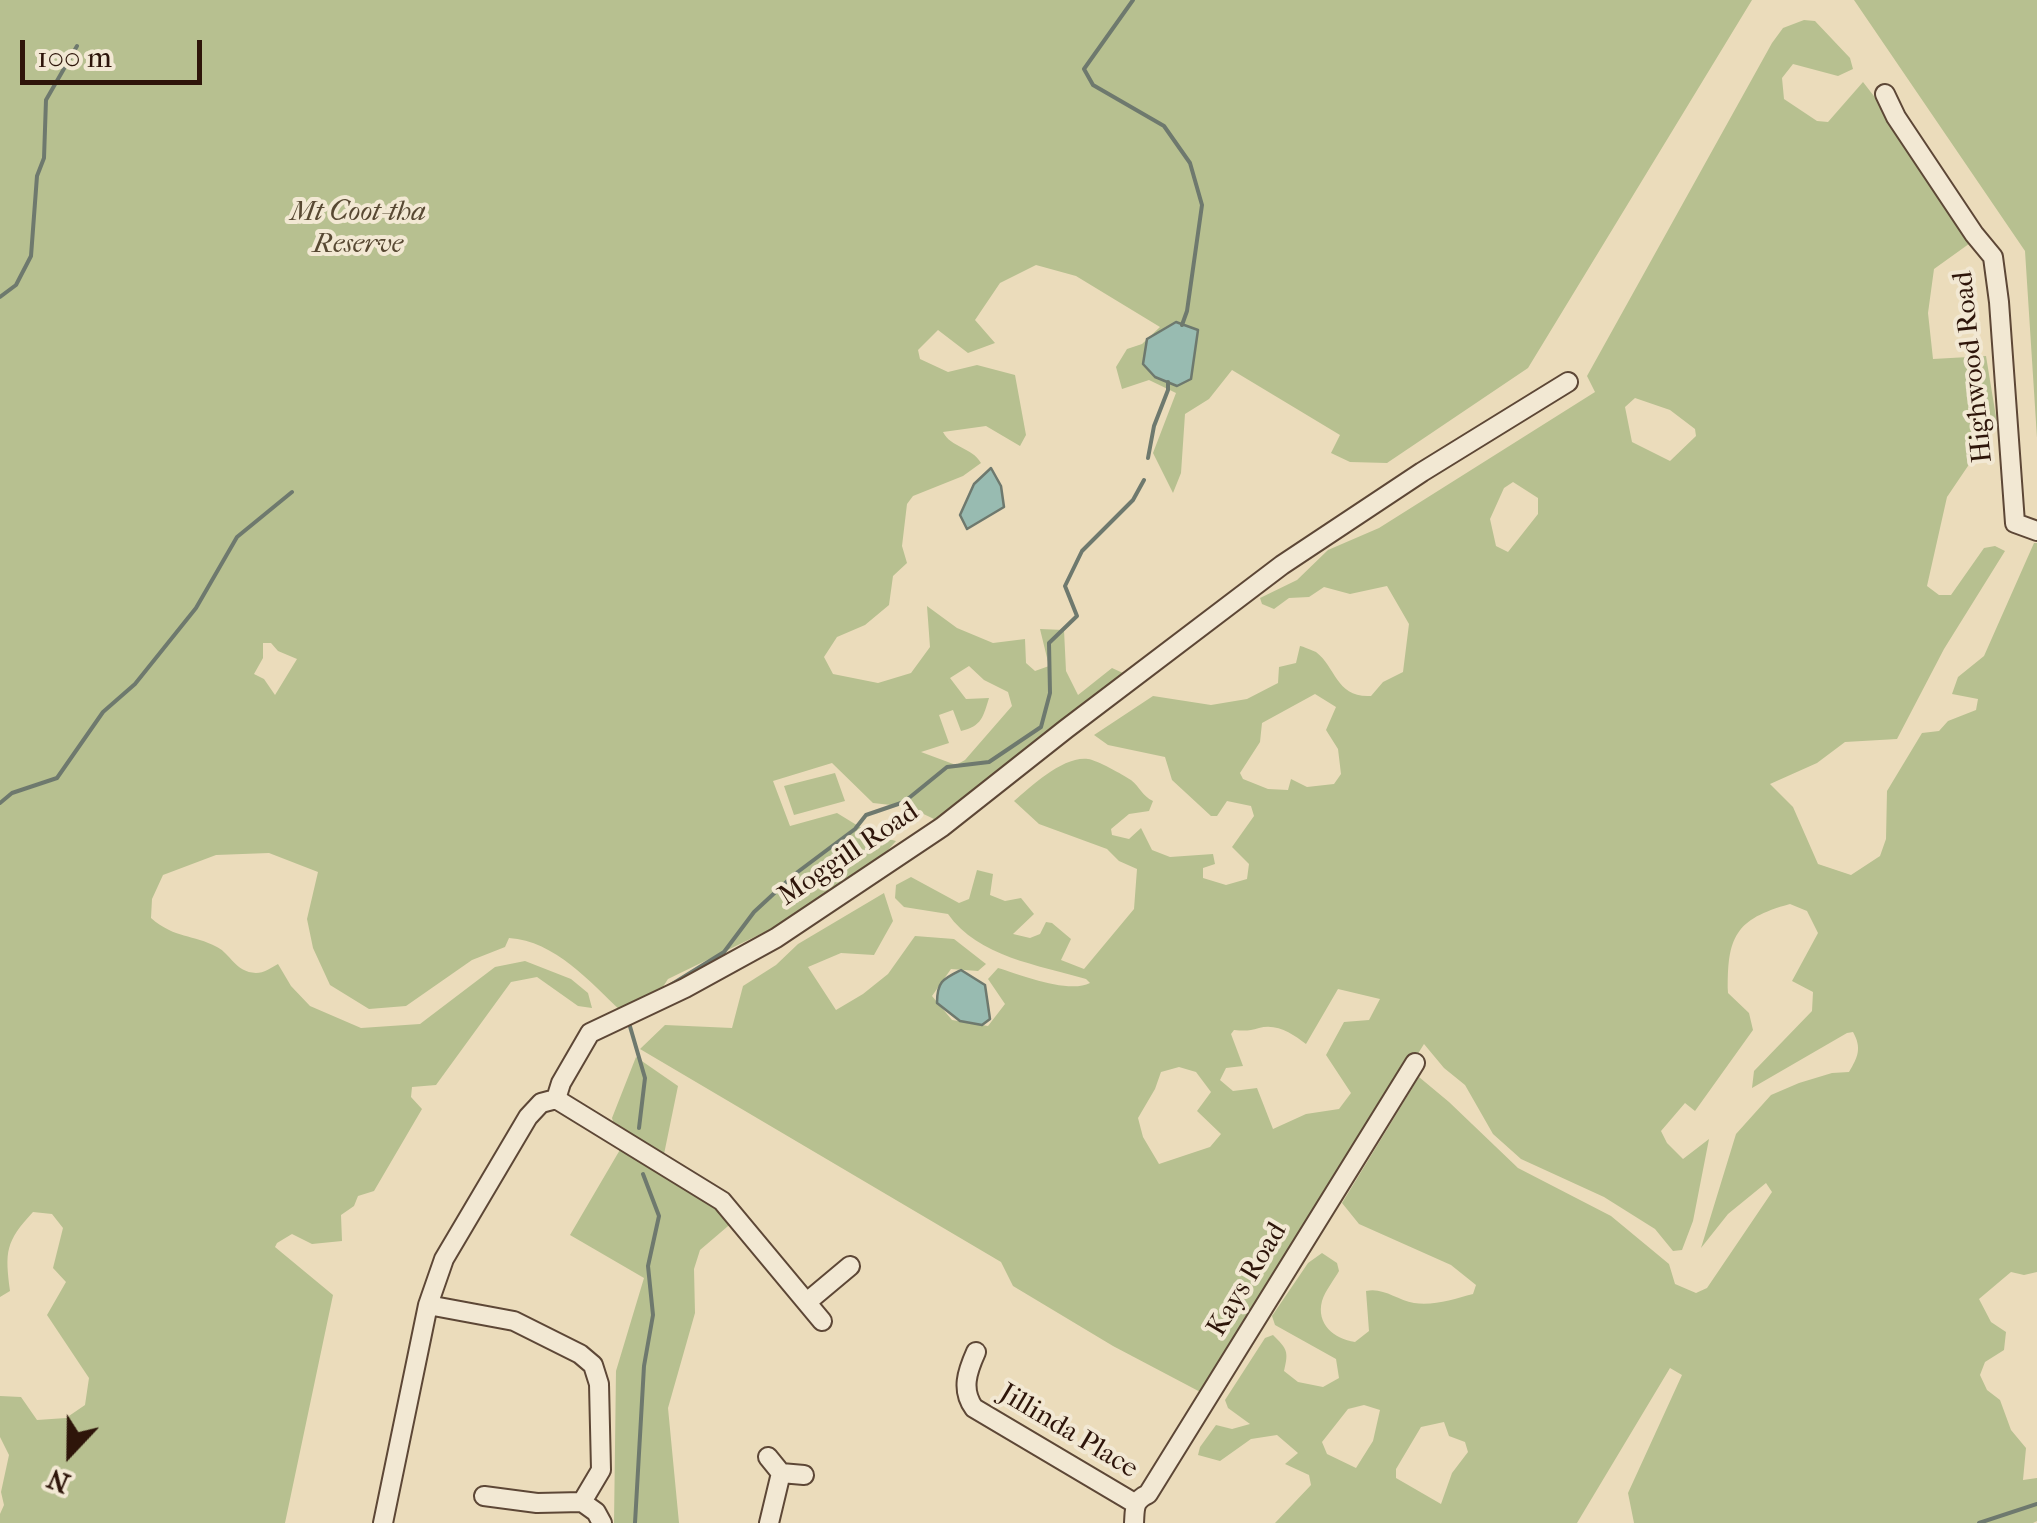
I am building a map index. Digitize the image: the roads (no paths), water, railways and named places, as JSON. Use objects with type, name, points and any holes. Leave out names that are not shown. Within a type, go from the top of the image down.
[{"type":"street","name":"Highwood Road","points":[[1885,94],[1896,117],[1993,257],[2015,523],[2037,531]]},
{"type":"street","name":"Moggill Road","points":[[383,1523],[428,1305],[444,1259],[528,1117],[541,1103],[556,1099],[590,1034],[776,938],[928,837],[1282,565],[1568,382]]},
{"type":"street","name":"Kays Road","points":[[1135,1513],[1140,1498],[1148,1494],[1196,1420],[1415,1063]]},
{"type":"street","points":[[556,1099],[714,1195],[822,1321]]},
{"type":"street","points":[[807,1302],[850,1266]]},
{"type":"street","points":[[428,1305],[514,1321],[592,1364],[599,1384],[601,1470],[582,1502]]},
{"type":"street","name":"Jillinda Place","points":[[976,1352],[966,1379],[966,1397],[974,1408],[1135,1513]]},
{"type":"street","points":[[768,1458],[781,1473],[804,1476]]},
{"type":"street","points":[[769,1523],[781,1473]]},
{"type":"street","points":[[483,1495],[537,1503],[582,1502],[596,1512],[602,1523]]},
{"type":"water","points":[[1176,322],[1198,330],[1191,379],[1177,386],[1155,377],[1143,364],[1147,339]]},
{"type":"water","points":[[991,468],[1001,486],[1004,507],[967,529],[960,515],[974,484]]},
{"type":"water","points":[[961,970],[985,985],[990,1019],[982,1025],[960,1021],[937,1003],[942,982]]},
{"type":"waterway","points":[[1133,0],[1084,69],[1093,85],[1164,126],[1190,163],[1202,205],[1182,325]]},
{"type":"waterway","points":[[0,297],[16,285],[31,256],[37,176],[44,158],[46,100],[77,46]]},
{"type":"waterway","points":[[1148,458],[1168,382]]},
{"type":"waterway","points":[[669,986],[724,952],[754,912],[795,874],[855,829],[866,815],[904,802],[947,767],[989,762],[1041,727],[1050,693],[1049,643],[1077,616],[1065,586],[1082,551],[1133,500],[1144,480]]},
{"type":"waterway","points":[[0,803],[12,793],[57,778],[103,712],[135,684],[196,608],[237,537],[292,492]]},
{"type":"waterway","points":[[629,1023],[645,1078],[639,1128]]},
{"type":"waterway","points":[[635,1523],[644,1366],[653,1315],[648,1266],[659,1216],[643,1174]]},
{"type":"waterway","points":[[1979,1523],[2037,1504]]},
{"type":"park label","name":"Mt Coot-tha Reserve","points":[[358,229]]}]
